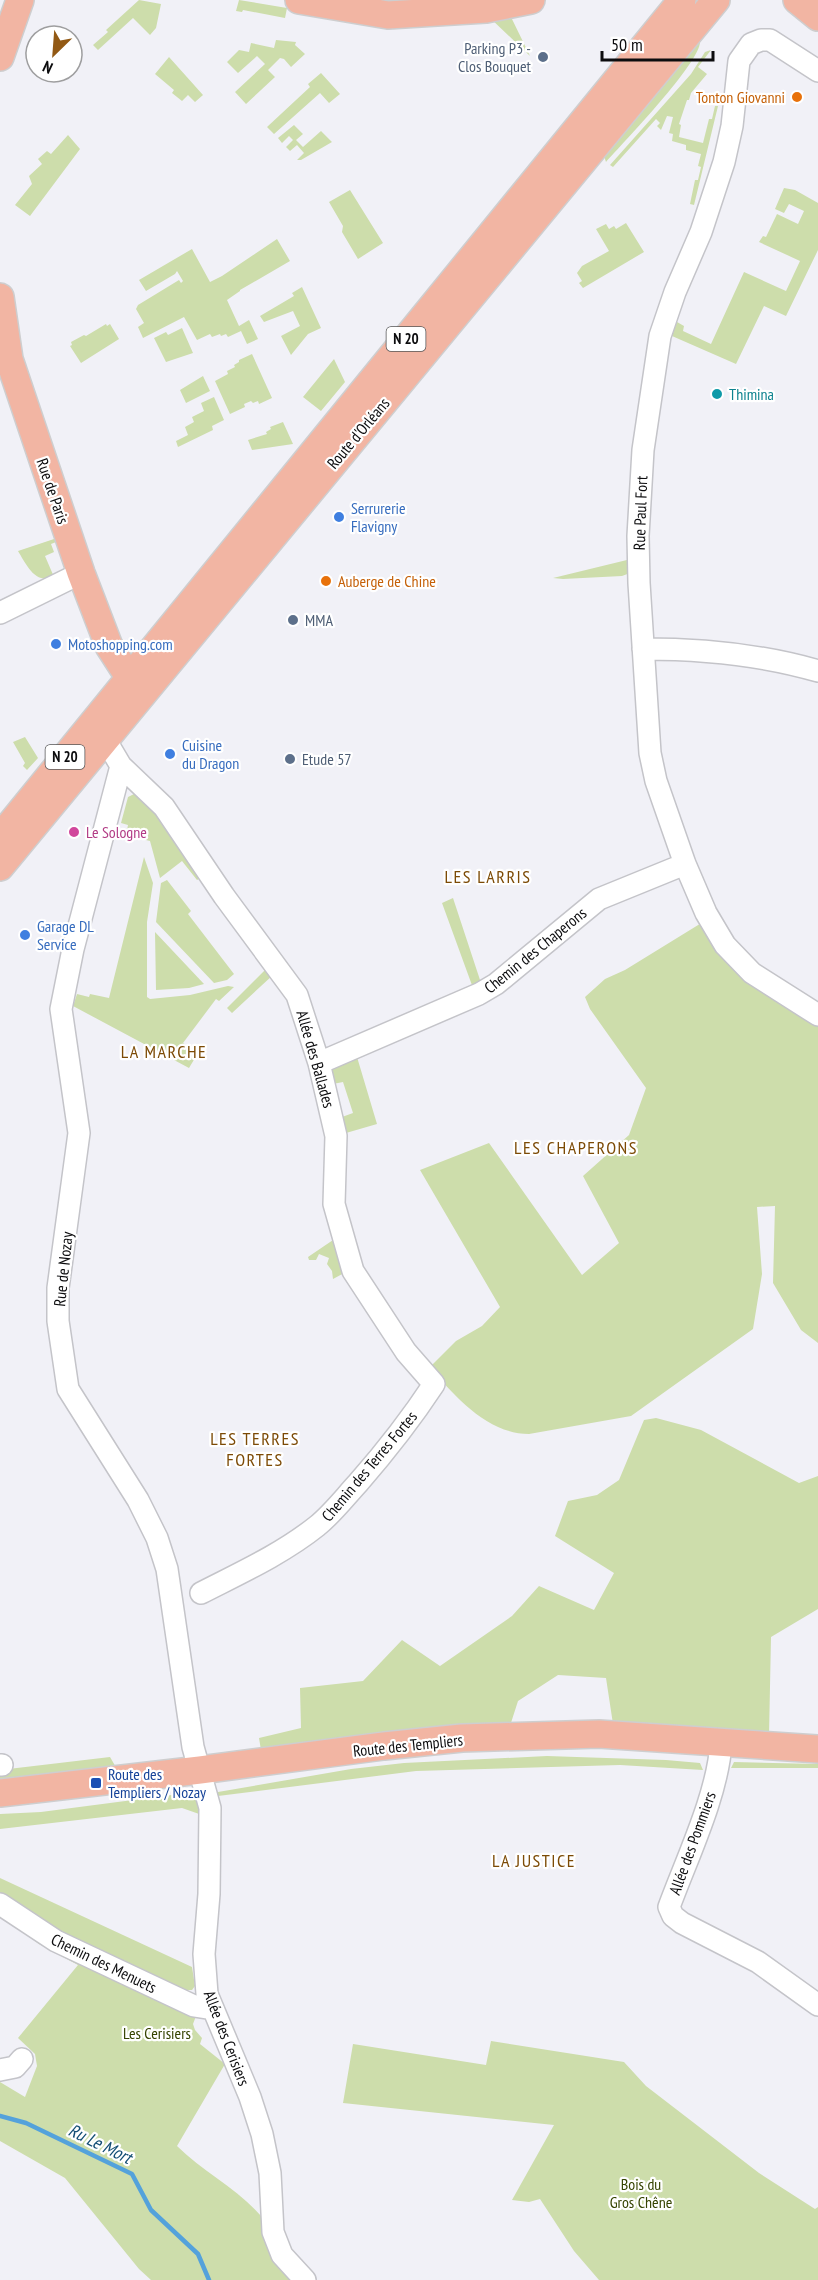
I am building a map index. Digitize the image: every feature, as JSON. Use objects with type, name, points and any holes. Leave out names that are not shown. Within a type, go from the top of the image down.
[{"type":"main road","points":[[0,57],[21,0]]},
{"type":"main road","points":[[298,0],[388,15],[486,9],[531,0]]},
{"type":"main road","name":"Route d'Orléans","points":[[0,837],[682,0]]},
{"type":"main road","name":"Route d'Orléans","points":[[0,867],[716,0]]},
{"type":"main road","points":[[797,0],[818,17]]},
{"type":"main road","name":"Rue de Paris","points":[[0,297],[6,342],[7,381],[109,646],[129,677]]},
{"type":"main road","name":"Route des Templiers","points":[[0,1806],[202,1777],[406,1754],[818,1749]]},
{"type":"main road","name":"Route des Templiers","points":[[720,1750],[818,1758]]},
{"type":"main road","name":"Route des Templiers","points":[[0,1793],[202,1777]]},
{"type":"street","name":"Rue Paul Fort","points":[[818,71],[770,40],[761,40],[751,44],[739,62],[732,126],[724,162],[706,217],[671,302],[658,345],[643,450],[638,526],[639,583],[652,762],[656,781],[685,864],[706,913],[725,945],[752,974],[818,1015]]},
{"type":"street","points":[[0,612],[81,573]]},
{"type":"street","points":[[643,649],[704,650],[748,655],[788,662],[818,671]]},
{"type":"street","points":[[105,739],[121,766]]},
{"type":"street","name":"Allée des Ballades","points":[[121,766],[164,807],[224,896],[297,995],[319,1063],[336,1136],[334,1204],[353,1271],[406,1352],[435,1384]]},
{"type":"street","name":"Rue de Nozay","points":[[121,766],[73,949],[61,1009],[79,1133],[58,1288],[58,1321],[68,1389],[138,1500],[167,1569],[186,1702],[202,1777]]},
{"type":"street","name":"Chemin des Chaperons","points":[[319,1063],[480,994],[496,984],[599,899],[685,864]]},
{"type":"street","name":"Chemin des Terres Fortes","points":[[201,1593],[248,1569],[318,1525],[403,1430],[435,1384]]},
{"type":"street","name":"Allée des Pommiers","points":[[720,1750],[705,1810],[669,1907],[673,1916],[682,1923],[758,1962],[818,2006]]},
{"type":"street","name":"Allée des Cerisiers","points":[[202,1777],[210,1808],[209,1894],[204,1954],[207,1994],[250,2097],[262,2134],[270,2173],[273,2232],[282,2255],[305,2280]]},
{"type":"street","name":"Chemin des Menuets","points":[[0,1904],[56,1941],[194,2006],[213,2009]]},
{"type":"street","points":[[0,2070],[15,2067],[22,2059]]},
{"type":"green space","points":[[139,0],[161,4],[156,28],[150,35],[133,18],[98,50],[93,45]]},
{"type":"green space","points":[[239,0],[287,8],[285,18],[243,10],[242,12],[236,11]]},
{"type":"green space","points":[[510,15],[530,56],[489,17]]},
{"type":"green space","points":[[276,40],[296,42],[295,45],[305,54],[291,67],[280,58],[268,70],[275,77],[246,104],[235,92],[265,64],[257,56],[238,73],[227,62],[239,50],[249,52],[251,43],[274,48]]},
{"type":"green space","points":[[700,41],[689,66],[676,83],[606,162],[604,156]]},
{"type":"green space","points":[[711,50],[698,67],[707,74],[687,100],[679,124],[681,125],[679,137],[703,143],[709,119],[712,119],[715,106],[718,106],[694,205],[690,204],[695,180],[698,180],[701,167],[698,166],[701,154],[686,150],[686,145],[672,141],[673,134],[669,133],[673,117],[667,116],[661,130],[657,126],[660,123],[656,119],[613,167],[610,165],[691,74],[705,52]]},
{"type":"green space","points":[[169,57],[203,95],[195,102],[188,95],[182,101],[172,93],[174,90],[155,74]]},
{"type":"green space","points":[[321,73],[340,94],[329,103],[320,93],[274,134],[267,127],[310,87],[308,84]]},
{"type":"green space","points":[[294,125],[303,134],[296,140],[303,147],[321,131],[332,142],[301,160],[297,160],[304,153],[297,145],[290,151],[286,147],[293,140],[289,136],[282,143],[278,138]]},
{"type":"green space","points":[[68,135],[80,149],[30,216],[15,205],[32,184],[29,176],[42,164],[38,159],[47,151],[51,154]]},
{"type":"green space","points":[[784,188],[795,190],[818,203],[818,250],[786,316],[764,306],[736,364],[672,336],[677,322],[684,326],[683,331],[711,344],[744,272],[786,291],[800,261],[759,242],[763,236],[766,237],[777,214],[798,224],[804,211],[789,204],[784,213],[775,209]]},
{"type":"green space","points":[[350,190],[383,243],[358,259],[342,232],[343,226],[329,202]]},
{"type":"green space","points":[[626,223],[644,252],[583,288],[579,283],[582,281],[577,273],[582,266],[609,251],[596,229],[606,224],[609,229],[614,226],[616,229]]},
{"type":"green space","points":[[277,239],[290,261],[227,300],[239,326],[249,320],[258,339],[247,344],[241,331],[228,337],[226,334],[221,336],[220,334],[212,337],[210,334],[197,340],[184,317],[143,338],[138,327],[144,323],[136,309],[138,305],[179,280],[181,283],[183,281],[177,271],[146,291],[139,280],[192,249],[210,282]]},
{"type":"green space","points":[[302,287],[321,328],[308,334],[291,355],[281,336],[300,326],[293,311],[264,322],[260,316],[294,296],[292,293]]},
{"type":"green space","points":[[106,324],[107,326],[110,324],[119,339],[81,363],[70,346],[71,342]]},
{"type":"green space","points":[[182,328],[193,353],[166,362],[154,338],[166,332],[168,335]]},
{"type":"green space","points":[[252,354],[272,398],[259,404],[258,401],[253,403],[251,401],[244,404],[245,407],[230,414],[215,381],[228,374],[227,371],[235,367],[234,365],[239,360]]},
{"type":"green space","points":[[334,359],[345,382],[321,411],[303,397]]},
{"type":"green space","points":[[203,376],[210,391],[186,403],[180,390]]},
{"type":"green space","points":[[214,397],[224,420],[212,426],[213,430],[178,447],[176,441],[188,435],[185,427],[194,422],[192,417],[204,411],[201,403]]},
{"type":"green space","points":[[283,422],[293,444],[252,450],[248,440],[267,434],[270,427]]},
{"type":"green space","points":[[54,539],[56,542],[51,544],[54,552],[45,556],[54,577],[47,579],[36,576],[18,551]]},
{"type":"green space","points":[[631,559],[630,573],[622,576],[553,578]]},
{"type":"green space","points":[[25,737],[38,758],[27,770],[13,742]]},
{"type":"green space","points":[[138,792],[156,809],[202,877],[197,880],[182,861],[160,878],[150,841],[126,835],[128,825],[121,823],[128,797]]},
{"type":"green space","points":[[144,857],[153,883],[147,922],[147,997],[150,999],[190,995],[228,986],[234,987],[219,1001],[216,999],[183,1043],[198,1053],[189,1068],[73,1006],[77,994],[109,998]]},
{"type":"green space","points":[[167,880],[191,911],[188,914],[234,974],[227,980],[214,983],[156,922],[161,883]]},
{"type":"green space","points":[[453,898],[481,983],[473,988],[442,903]]},
{"type":"green space","points":[[703,922],[818,1023],[818,1343],[801,1330],[773,1283],[775,1206],[757,1207],[762,1274],[753,1329],[631,1416],[529,1434],[500,1428],[474,1412],[430,1367],[456,1341],[482,1326],[500,1307],[420,1170],[489,1143],[582,1275],[619,1243],[583,1176],[629,1135],[646,1088],[590,1009],[585,997],[605,979],[625,970]]},
{"type":"green space","points":[[155,932],[204,984],[189,988],[156,990]]},
{"type":"green space","points":[[266,969],[273,975],[232,1013],[227,1008]]},
{"type":"green space","points":[[357,1057],[377,1124],[346,1133],[342,1117],[353,1113],[343,1082],[333,1084],[330,1076],[334,1066]]},
{"type":"green space","points":[[336,1238],[346,1272],[333,1279],[332,1271],[327,1264],[329,1258],[319,1254],[316,1260],[309,1260],[308,1257]]},
{"type":"green space","points":[[656,1418],[701,1430],[799,1483],[818,1476],[818,1609],[771,1637],[769,1736],[718,1728],[613,1724],[606,1678],[558,1675],[518,1701],[509,1729],[262,1756],[259,1738],[301,1728],[300,1688],[363,1681],[402,1640],[440,1666],[512,1616],[539,1586],[594,1610],[614,1573],[555,1536],[568,1501],[597,1495],[619,1480],[644,1420]]},
{"type":"green space","points":[[547,1756],[700,1763],[703,1770],[620,1765],[416,1771],[218,1796],[218,1792],[351,1769],[404,1763]]},
{"type":"green space","points":[[110,1757],[117,1769],[0,1789],[0,1770]]},
{"type":"green space","points":[[734,1762],[818,1764],[818,1768],[731,1768]]},
{"type":"green space","points":[[179,1794],[198,1801],[202,1815],[182,1808],[0,1829],[0,1814],[41,1812]]},
{"type":"green space","points":[[0,1878],[192,1967],[195,1986],[192,1990],[185,1990],[62,1936],[0,1899]]},
{"type":"green space","name":"Les Cerisiers","points":[[2,1917],[196,2016],[193,2024],[202,2038],[200,2044],[225,2064],[177,2146],[245,2200],[265,2221],[294,2280],[151,2280],[139,2269],[65,2178],[0,2141],[0,2082],[25,2097],[37,2066],[35,2054],[18,2038],[78,1965],[39,1944]]},
{"type":"green space","name":"Bois du Gros Chêne","points":[[491,2041],[624,2062],[646,2086],[759,2173],[815,2209],[818,2207],[818,2280],[599,2280],[574,2251],[540,2199],[529,2202],[512,2200],[554,2125],[343,2103],[353,2044],[486,2065]]},
{"type":"waterway","name":"Ru Le Mort","points":[[0,2116],[26,2123],[132,2174],[151,2210],[198,2254],[209,2280]]},
{"type":"place","name":"Parking P3 - Clos Bouquet","points":[[543,57]]},
{"type":"place","name":"Tonton Giovanni","points":[[797,97]]},
{"type":"place","name":"Thimina","points":[[717,394]]},
{"type":"place","name":"Serrurerie Flavigny","points":[[339,517]]},
{"type":"place","name":"Auberge de Chine","points":[[326,581]]},
{"type":"place","name":"MMA","points":[[293,620]]},
{"type":"place","name":"Motoshopping.com","points":[[56,644]]},
{"type":"place","name":"Cuisine du Dragon","points":[[170,754]]},
{"type":"place","name":"Etude 57","points":[[290,759]]},
{"type":"place","name":"Le Sologne","points":[[74,832]]},
{"type":"place","name":"Garage DL Service","points":[[25,935]]},
{"type":"place","name":"Route des Templiers / Nozay","points":[[96,1783]]},
{"type":"district","name":"LES LARRIS","points":[[488,877]]},
{"type":"district","name":"LA MARCHE","points":[[164,1052]]},
{"type":"district","name":"LES CHAPERONS","points":[[576,1148]]},
{"type":"district","name":"LES TERRES FORTES","points":[[255,1449]]},
{"type":"district","name":"LA JUSTICE","points":[[534,1861]]}]
